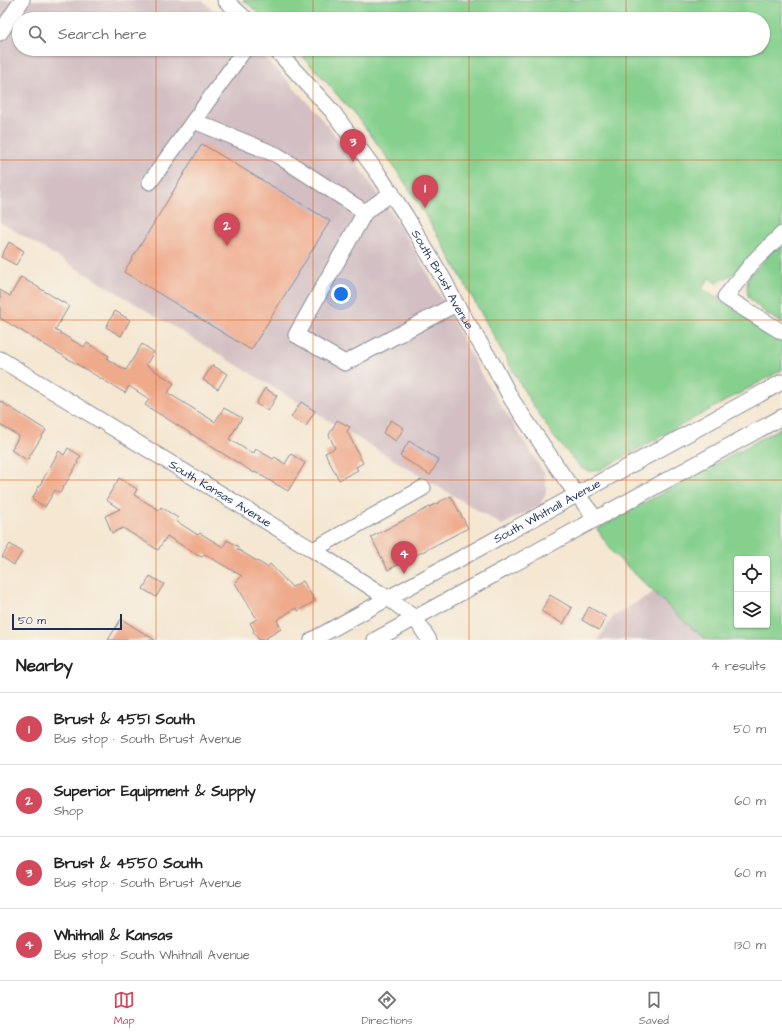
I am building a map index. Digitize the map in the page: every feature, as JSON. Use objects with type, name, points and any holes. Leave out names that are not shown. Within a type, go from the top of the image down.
[{"type":"street","points":[[14,12],[22,0]]},
{"type":"street","points":[[225,0],[238,12]]},
{"type":"street","points":[[0,33],[12,15]]},
{"type":"street","points":[[150,182],[240,56]]},
{"type":"street","name":"South Brust Avenue","points":[[281,56],[332,111],[392,193],[444,280],[456,304],[494,366],[512,400],[596,519]]},
{"type":"street","points":[[194,121],[277,155],[365,212]]},
{"type":"street","points":[[392,193],[365,212],[296,335],[345,363],[456,304]]},
{"type":"street","points":[[782,234],[754,261],[725,297],[782,332]]},
{"type":"street","name":"South Kansas Avenue","points":[[0,359],[313,550],[389,599],[415,618],[429,640]]},
{"type":"street","name":"South Whitnall Avenue","points":[[312,640],[782,382]]},
{"type":"street","points":[[376,640],[782,417]]},
{"type":"street","points":[[313,550],[423,488]]},
{"type":"shaded area","points":[[0,0],[202,0],[216,12],[12,12],[12,56],[262,56],[318,114],[346,149],[392,213],[427,272],[481,374],[544,473],[546,493],[540,505],[502,525],[0,222]]},
{"type":"shaded area","points":[[654,592],[688,625],[707,640],[598,640],[613,617]]},
{"type":"green space","points":[[243,0],[782,0],[782,227],[743,266],[716,283],[709,278],[702,289],[782,339],[782,370],[600,470],[590,471],[581,468],[554,437],[527,396],[441,241],[404,181],[368,131],[302,56],[770,56],[770,12],[258,12]]},
{"type":"green space","points":[[782,240],[782,323],[767,314],[754,303],[748,296],[747,287],[748,278]]},
{"type":"green space","points":[[782,427],[782,640],[707,640],[688,625],[613,553],[597,529]]},
{"type":"building","points":[[202,144],[330,221],[251,350],[124,272]]},
{"type":"building","points":[[9,242],[24,251],[16,265],[1,257]]},
{"type":"building","points":[[21,277],[69,306],[55,330],[84,347],[87,343],[109,356],[107,359],[126,370],[142,344],[154,352],[146,365],[174,383],[168,393],[215,422],[224,408],[242,418],[229,439],[253,454],[256,449],[273,459],[275,457],[285,464],[291,454],[305,463],[288,491],[255,472],[254,473],[145,405],[149,399],[129,386],[125,393],[0,318],[0,290],[10,296]]},
{"type":"building","points":[[115,311],[130,320],[121,336],[106,327]]},
{"type":"building","points":[[212,365],[227,374],[218,389],[203,380]]},
{"type":"building","points":[[265,388],[277,396],[268,411],[256,404]]},
{"type":"building","points":[[0,401],[46,430],[27,460],[11,450],[19,436],[0,425]]},
{"type":"building","points":[[301,402],[315,411],[306,426],[291,417]]},
{"type":"building","points":[[337,420],[350,427],[347,431],[363,463],[356,467],[358,470],[339,480],[325,453],[335,448],[329,435]]},
{"type":"building","points":[[391,420],[404,428],[396,441],[383,433]]},
{"type":"building","points":[[409,441],[439,460],[430,475],[400,456]]},
{"type":"building","points":[[68,448],[81,456],[60,493],[55,490],[45,507],[32,499],[59,451],[64,455]]},
{"type":"building","points":[[119,478],[137,489],[134,495],[159,510],[161,507],[178,518],[176,521],[198,535],[200,533],[223,547],[227,540],[239,547],[237,549],[267,567],[270,564],[292,587],[303,581],[315,601],[298,611],[296,608],[277,620],[281,629],[263,640],[259,640],[250,623],[257,619],[235,583],[242,576],[204,554],[202,557],[197,555],[167,536],[158,550],[123,528],[112,533],[105,516],[120,509],[106,500]]},
{"type":"building","points":[[451,496],[468,528],[388,570],[371,537]]},
{"type":"building","points":[[10,544],[22,552],[14,565],[2,557]]},
{"type":"building","points":[[150,576],[164,584],[156,597],[143,589]]},
{"type":"building","points":[[550,595],[572,608],[563,624],[541,611]]},
{"type":"building","points":[[589,607],[606,617],[599,630],[582,620]]},
{"type":"building","points":[[121,619],[155,640],[108,640]]},
{"type":"place","name":"Brust & 4550 South","points":[[353,162]]},
{"type":"place","name":"Brust & 4551 South","points":[[425,208]]},
{"type":"place","name":"Superior Equipment & Supply","points":[[227,246]]},
{"type":"place","name":"Whitnall & Kansas","points":[[404,574]]}]
